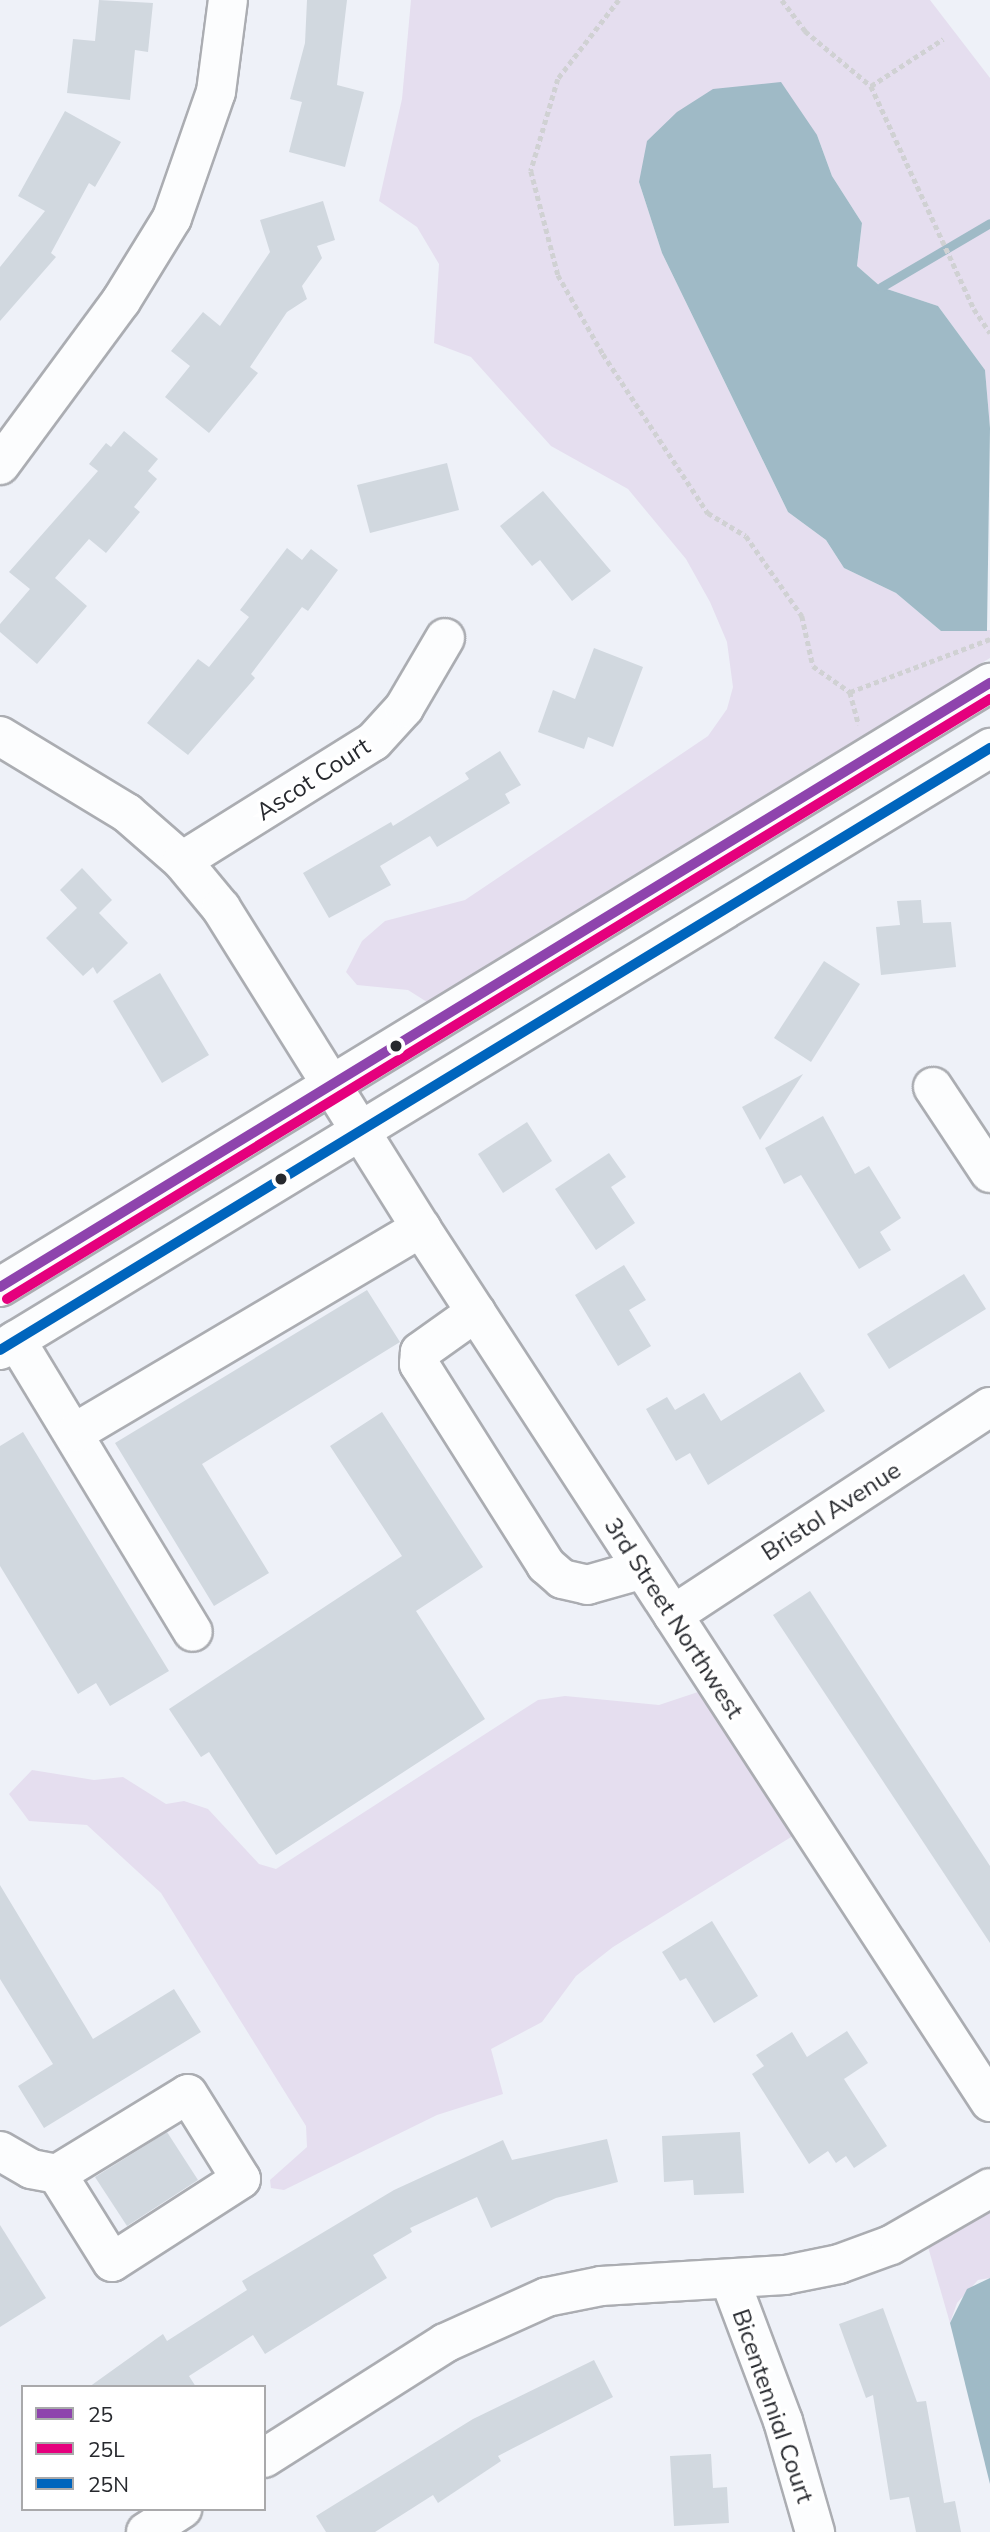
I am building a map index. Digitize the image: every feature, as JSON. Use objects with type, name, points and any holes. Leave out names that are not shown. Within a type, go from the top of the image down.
[{"type":"street","points":[[0,465],[121,301],[172,218],[216,92],[228,0]]},
{"type":"street","name":"Ascot Court","points":[[182,861],[374,741],[404,708],[445,638]]},
{"type":"street","points":[[0,1287],[335,1087],[990,683]]},
{"type":"street","name":"3rd Street Northwest","points":[[0,736],[127,813],[182,861],[221,908],[421,1228],[990,2102]]},
{"type":"street","points":[[193,1632],[76,1432],[8,1345],[990,748]]},
{"type":"street","points":[[933,1087],[990,1173]]},
{"type":"street","points":[[76,1432],[421,1228]]},
{"type":"street","points":[[476,1312],[420,1352],[419,1364],[546,1565],[562,1579],[587,1585],[643,1569]]},
{"type":"street","name":"Bristol Avenue","points":[[673,1615],[990,1407]]},
{"type":"street","points":[[0,2151],[31,2169],[57,2174],[188,2094],[241,2179],[113,2262],[57,2174]]},
{"type":"street","points":[[266,2457],[494,2317],[601,2286],[785,2275],[865,2254],[990,2188]]},
{"type":"street","name":"Bicentennial Court","points":[[730,2280],[783,2421],[815,2532]]},
{"type":"street","points":[[146,2532],[179,2511]]},
{"type":"path","points":[[619,0],[558,79],[531,171],[558,275],[664,455],[708,513],[746,536],[803,616],[813,666],[850,692],[861,732]]},
{"type":"path","points":[[782,0],[805,31],[872,86],[953,263],[990,333]]},
{"type":"path","points":[[872,86],[943,39]]},
{"type":"path","points":[[850,692],[990,639]]},
{"type":"shaded area","points":[[411,0],[930,0],[990,78],[990,428],[985,370],[938,306],[881,287],[857,266],[862,223],[832,176],[817,135],[639,182],[662,253],[788,512],[826,540],[844,568],[896,593],[941,631],[990,630],[990,658],[427,1002],[408,990],[357,985],[346,972],[362,941],[385,921],[465,900],[708,736],[727,709],[733,687],[727,642],[710,602],[686,559],[628,489],[551,446],[471,357],[434,343],[439,264],[417,227],[379,201],[402,99]]},
{"type":"shaded area","points":[[698,1692],[796,1834],[613,1947],[576,1976],[542,2022],[491,2049],[503,2094],[437,2115],[284,2190],[271,2188],[270,2180],[307,2147],[306,2126],[161,1893],[87,1825],[29,1821],[9,1794],[32,1770],[94,1780],[123,1777],[166,1804],[184,1801],[208,1809],[259,1864],[276,1869],[538,1700],[565,1696],[659,1705]]},
{"type":"shaded area","points":[[990,2209],[990,2278],[978,2280],[957,2303],[950,2323],[928,2247]]},
{"type":"water","points":[[781,82],[817,135],[832,176],[862,223],[857,266],[881,287],[938,306],[985,370],[990,428],[987,631],[941,631],[896,593],[844,568],[826,540],[788,512],[662,253],[639,182],[647,141],[677,112],[713,89]]},
{"type":"water","points":[[990,2278],[990,2484],[950,2323],[967,2289]]},
{"type":"building","points":[[99,0],[153,3],[148,52],[135,50],[130,100],[67,93],[73,39],[95,41]]},
{"type":"building","points":[[307,0],[347,0],[337,85],[364,92],[345,167],[289,152],[302,102],[290,99],[305,43]]},
{"type":"building","points":[[65,111],[121,142],[95,187],[89,183],[51,253],[56,257],[0,321],[0,267],[45,211],[18,196]]},
{"type":"building","points":[[323,201],[335,240],[317,246],[322,258],[302,286],[307,299],[287,312],[250,367],[258,373],[209,433],[165,397],[190,366],[171,351],[203,312],[220,326],[270,252],[260,220]]},
{"type":"building","points":[[124,431],[158,459],[148,471],[157,479],[134,507],[140,512],[106,553],[89,539],[55,578],[87,606],[37,664],[0,632],[0,624],[30,589],[9,572],[98,471],[89,464],[106,443],[111,447]]},
{"type":"building","points":[[447,463],[459,510],[370,533],[357,485]]},
{"type":"building","points":[[543,491],[611,571],[572,601],[540,560],[532,566],[500,526]]},
{"type":"building","points":[[287,548],[302,560],[311,549],[338,570],[308,611],[302,607],[251,674],[255,678],[188,755],[147,723],[198,659],[209,667],[249,617],[240,610]]},
{"type":"building","points":[[594,648],[643,667],[613,747],[588,737],[584,749],[538,732],[553,690],[575,699]]},
{"type":"building","points":[[500,751],[521,785],[505,794],[510,803],[437,847],[430,836],[380,866],[391,885],[329,918],[303,873],[391,822],[393,826],[469,779],[465,773]]},
{"type":"building","points":[[82,868],[112,900],[99,913],[128,943],[97,974],[93,967],[83,976],[46,938],[77,908],[60,890]]},
{"type":"building","points":[[921,900],[923,923],[951,922],[956,967],[881,975],[876,927],[900,925],[897,901]]},
{"type":"building","points":[[824,961],[860,984],[811,1062],[774,1038]]},
{"type":"building","points":[[160,973],[209,1055],[162,1083],[113,1001]]},
{"type":"building","points":[[803,1074],[760,1140],[742,1107]]},
{"type":"building","points":[[823,1116],[855,1174],[869,1166],[901,1218],[880,1232],[891,1250],[859,1269],[801,1175],[784,1184],[765,1148]]},
{"type":"building","points":[[527,1122],[552,1161],[503,1193],[478,1154]]},
{"type":"building","points":[[609,1153],[626,1177],[611,1187],[635,1223],[596,1250],[555,1189]]},
{"type":"building","points":[[624,1265],[646,1300],[629,1310],[651,1346],[618,1366],[575,1295]]},
{"type":"building","points":[[964,1274],[986,1309],[889,1369],[867,1334]]},
{"type":"building","points":[[367,1290],[400,1342],[202,1464],[269,1573],[214,1606],[115,1443]]},
{"type":"building","points":[[800,1372],[825,1411],[708,1485],[690,1453],[676,1461],[646,1409],[667,1397],[675,1410],[704,1393],[721,1421]]},
{"type":"building","points":[[382,1412],[483,1567],[416,1611],[485,1719],[276,1855],[209,1752],[201,1757],[169,1709],[402,1556],[330,1446]]},
{"type":"building","points":[[23,1432],[169,1671],[110,1706],[96,1683],[78,1694],[0,1566],[0,1446]]},
{"type":"building","points":[[810,1591],[990,1866],[990,1943],[773,1615]]},
{"type":"building","points":[[0,1885],[93,2039],[174,1989],[201,2032],[44,2128],[18,2086],[53,2064],[0,1979]]},
{"type":"building","points":[[712,1921],[758,1996],[714,2023],[686,1978],[680,1981],[662,1952]]},
{"type":"building","points":[[847,2031],[868,2063],[844,2079],[887,2146],[854,2168],[846,2156],[836,2163],[828,2151],[809,2164],[752,2074],[764,2066],[756,2055],[792,2032],[807,2057]]},
{"type":"building","points":[[167,2132],[198,2180],[127,2226],[95,2177]]},
{"type":"building","points":[[740,2132],[744,2193],[694,2195],[693,2180],[664,2182],[662,2136]]},
{"type":"building","points":[[607,2139],[618,2182],[556,2198],[491,2228],[477,2197],[410,2228],[412,2232],[373,2255],[387,2278],[265,2354],[253,2335],[189,2376],[195,2385],[92,2385],[163,2334],[167,2341],[247,2290],[242,2281],[394,2190],[503,2140],[512,2160]]},
{"type":"building","points":[[0,2225],[46,2298],[0,2327]]},
{"type":"building","points":[[883,2308],[917,2402],[926,2401],[944,2503],[955,2501],[961,2532],[916,2532],[909,2497],[890,2500],[873,2395],[866,2398],[839,2324]]},
{"type":"building","points":[[594,2360],[613,2397],[498,2456],[501,2461],[438,2503],[433,2495],[375,2532],[326,2532],[316,2516],[473,2419]]},
{"type":"building","points":[[711,2454],[713,2488],[727,2487],[729,2523],[674,2526],[670,2456]]},
{"type":"waterway","points":[[881,287],[990,223]]},
{"type":"transit line","name":"25","points":[[0,1287],[990,683]]},
{"type":"transit line","name":"25L","points":[[7,1299],[990,699]]},
{"type":"transit line","name":"25N","points":[[0,1350],[990,748]]}]
